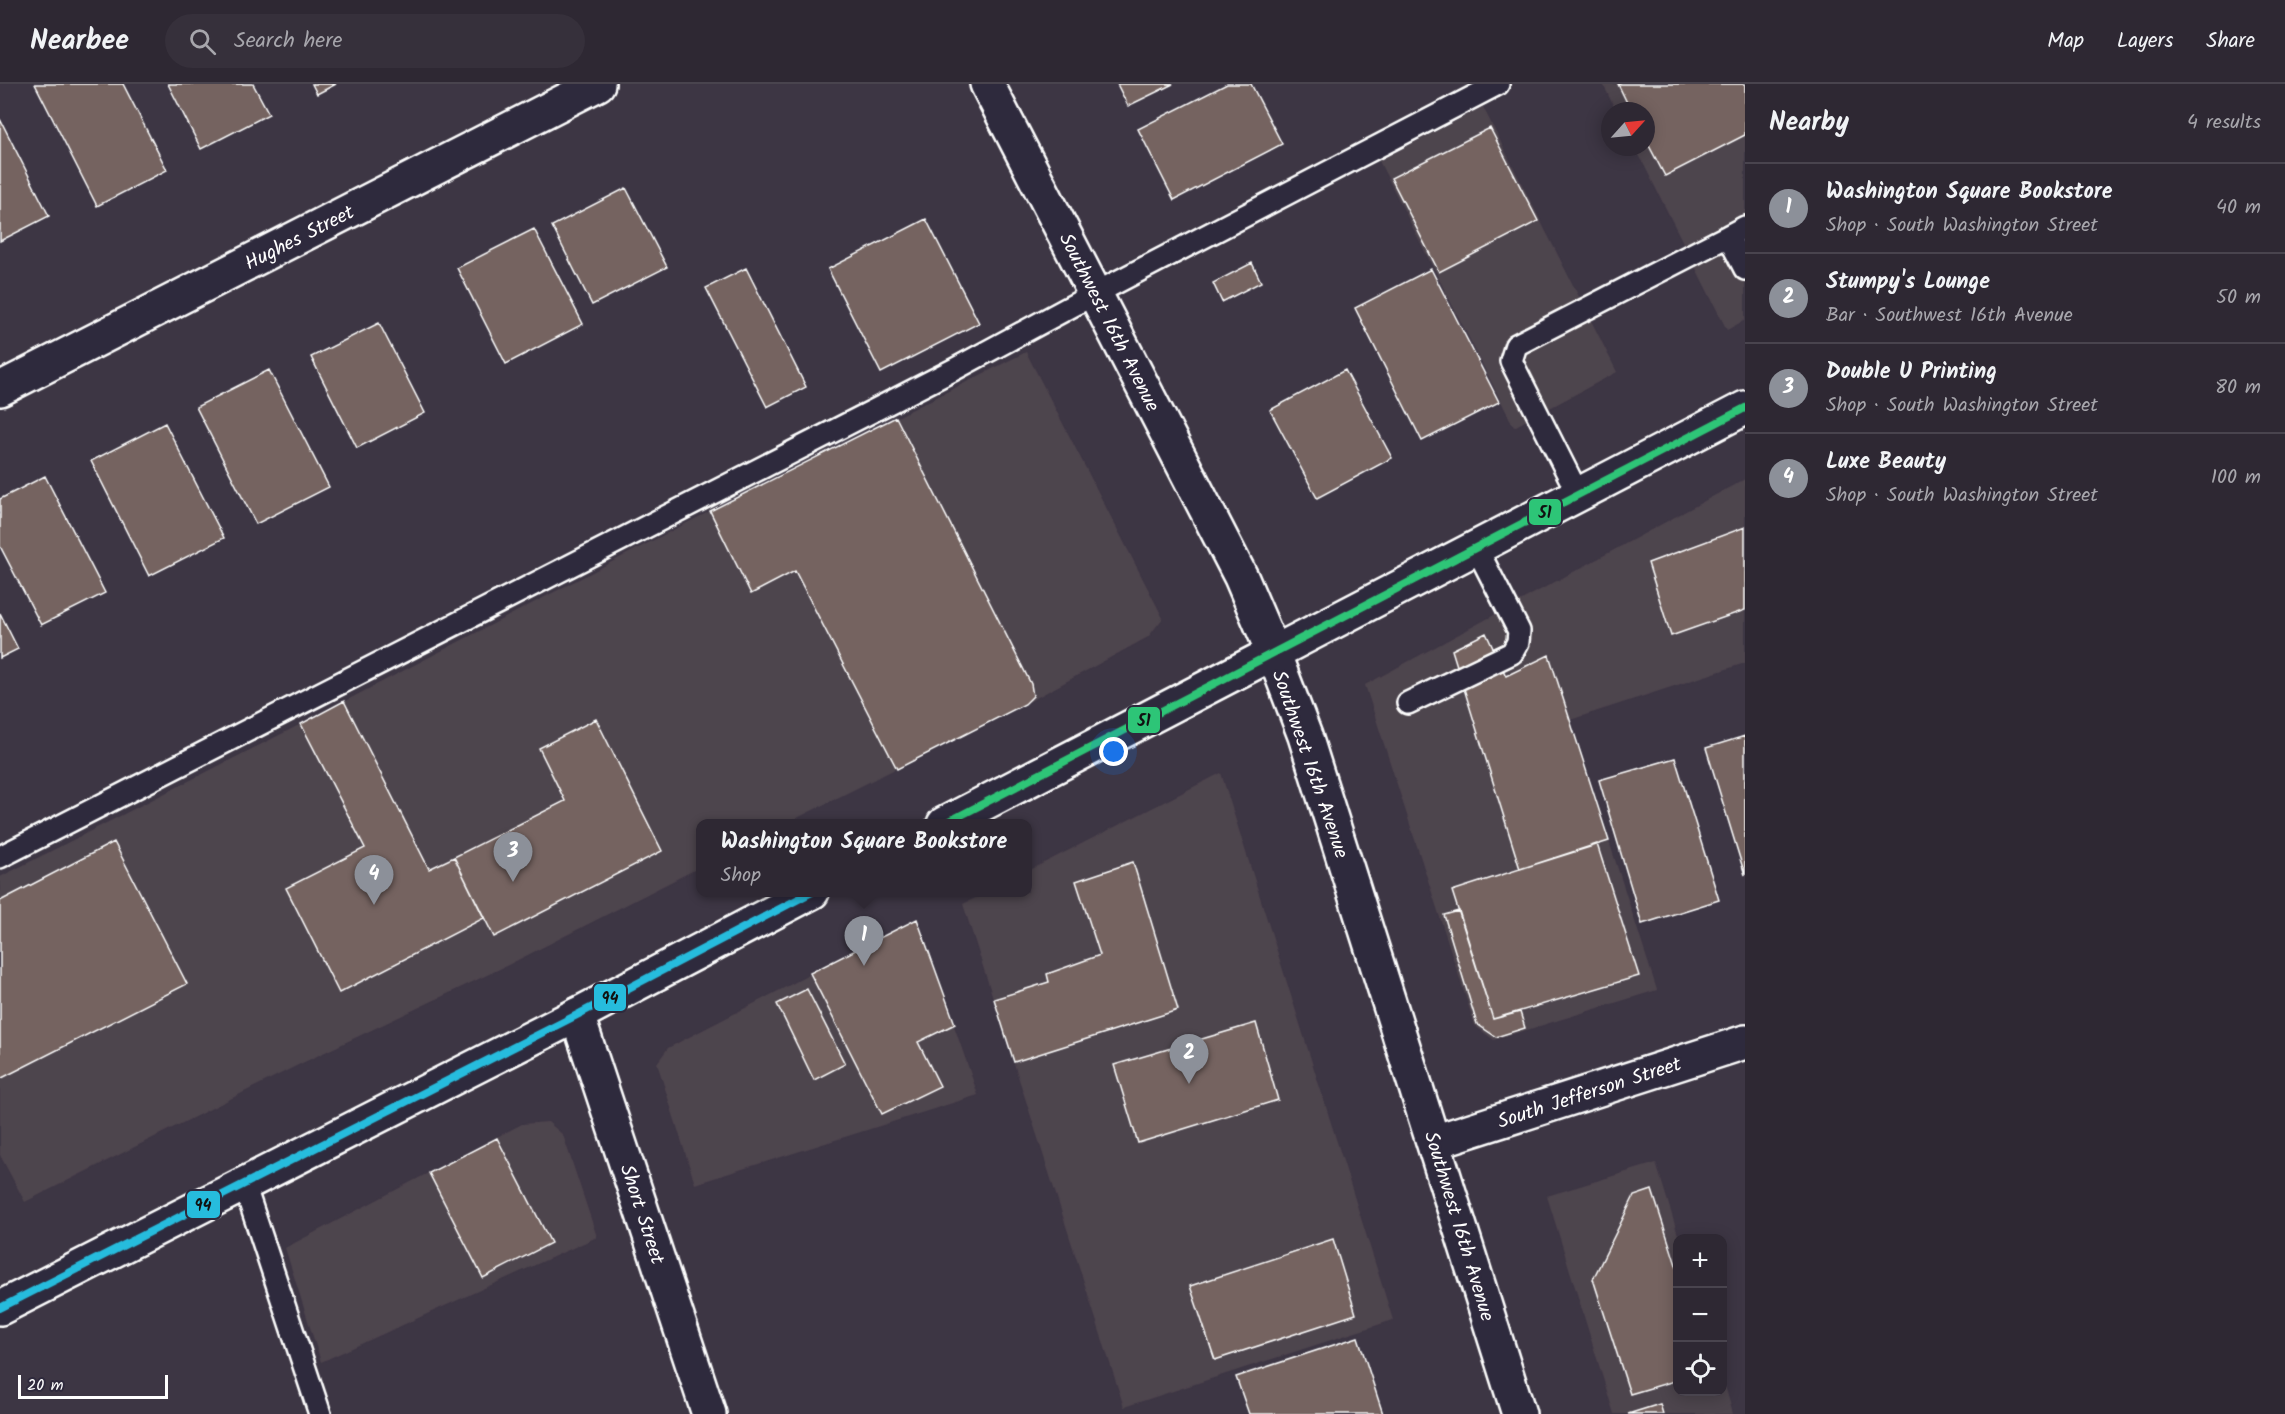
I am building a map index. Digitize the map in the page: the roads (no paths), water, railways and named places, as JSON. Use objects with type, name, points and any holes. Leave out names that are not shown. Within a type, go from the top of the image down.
[{"type":"street","name":"Hughes Street","points":[[0,389],[598,84]]},
{"type":"street","name":"Southwest 16th Avenue","points":[[987,84],[1240,577],[1273,652],[1305,736],[1519,1414]]},
{"type":"street","points":[[954,819],[1745,408]]},
{"type":"street","points":[[0,1308],[577,1015],[802,897]]},
{"type":"street","name":"Short Street","points":[[577,1015],[709,1414]]},
{"type":"street","name":"South Jefferson Street","points":[[1434,1142],[1745,1042]]},
{"type":"lane","points":[[0,857],[955,369],[1498,84]]},
{"type":"lane","points":[[1578,494],[1511,361],[1516,345],[1737,232],[1745,269]]},
{"type":"lane","points":[[1408,703],[1512,653],[1518,642],[1519,631],[1476,547]]},
{"type":"lane","points":[[244,1184],[320,1414]]},
{"type":"place","name":"Double U Printing","points":[[513,882]]},
{"type":"place","name":"Luxe Beauty","points":[[374,905]]},
{"type":"place","name":"Washington Square Bookstore","points":[[864,966]]},
{"type":"place","name":"Stumpy's Lounge","points":[[1189,1084]]}]
